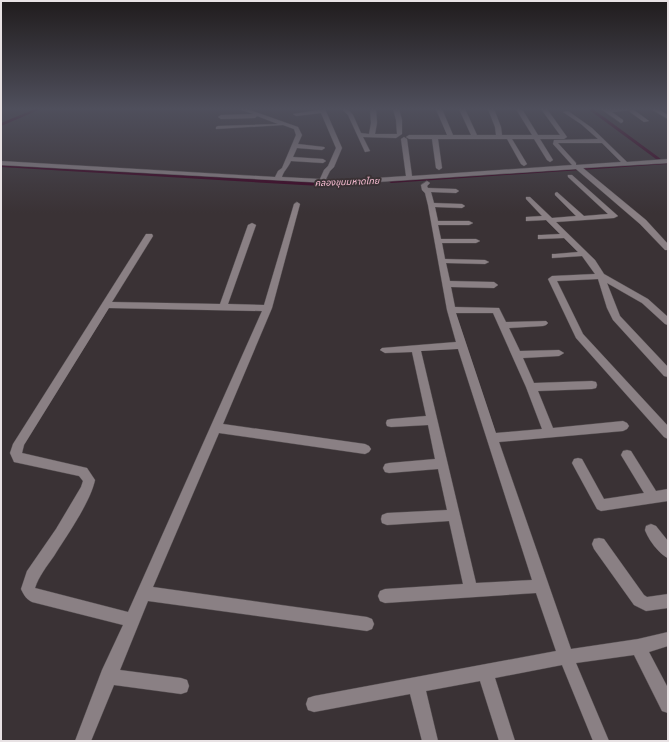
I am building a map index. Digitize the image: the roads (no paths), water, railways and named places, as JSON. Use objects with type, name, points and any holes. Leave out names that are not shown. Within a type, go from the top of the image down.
[{"type":"street","points":[[325,181],[333,170],[331,167],[339,148],[337,144]]},
{"type":"street","points":[[363,144],[367,151]]},
{"type":"street","points":[[403,144],[409,178]]},
{"type":"street","points":[[436,144],[439,168]]},
{"type":"street","points":[[512,144],[524,164]]},
{"type":"street","points":[[540,144],[550,160]]},
{"type":"street","points":[[556,144],[578,168],[643,222],[668,248]]},
{"type":"street","points":[[605,144],[626,164]]},
{"type":"street","points":[[278,179],[280,172],[285,168],[294,146],[322,148]]},
{"type":"street","points":[[289,159],[322,161]]},
{"type":"street","points":[[426,185],[578,168],[668,161]]},
{"type":"street","points":[[1,163],[286,180],[325,181],[409,178],[426,185],[456,191]]},
{"type":"street","points":[[285,168],[288,172],[286,180]]},
{"type":"street","points":[[529,219],[614,216],[570,176]]},
{"type":"street","points":[[426,185],[451,310],[462,345],[541,586],[566,657],[601,741]]},
{"type":"street","points":[[557,194],[582,218]]},
{"type":"street","points":[[528,198],[584,254],[601,276],[611,308],[616,318],[668,373]]},
{"type":"street","points":[[83,741],[108,676],[268,308],[297,204]]},
{"type":"street","points":[[431,206],[462,206]]},
{"type":"street","points":[[434,223],[469,223]]},
{"type":"street","points":[[224,307],[252,225]]},
{"type":"street","points":[[132,620],[32,595],[28,589],[32,576],[61,533],[87,489],[89,480],[83,472],[22,460],[18,458],[16,452],[149,236]]},
{"type":"street","points":[[541,237],[566,236]]},
{"type":"street","points":[[438,241],[476,241]]},
{"type":"street","points":[[555,256],[584,254]]},
{"type":"street","points":[[442,261],[485,262]]},
{"type":"street","points":[[668,322],[645,301],[601,276],[552,279],[579,336],[668,434]]},
{"type":"street","points":[[446,284],[494,284]]},
{"type":"street","points":[[107,305],[268,308]]},
{"type":"street","points":[[451,310],[496,310],[531,387],[549,432]]},
{"type":"street","points":[[502,324],[543,324]]},
{"type":"street","points":[[385,350],[462,345]]},
{"type":"street","points":[[416,348],[431,420],[455,515],[470,591]]},
{"type":"street","points":[[516,355],[559,353]]},
{"type":"street","points":[[531,387],[592,385]]},
{"type":"street","points":[[390,423],[431,420]]},
{"type":"street","points":[[493,438],[623,426]]},
{"type":"street","points":[[216,428],[365,449]]},
{"type":"street","points":[[627,455],[653,497]]},
{"type":"street","points":[[578,463],[601,505],[668,495]]},
{"type":"street","points":[[389,468],[442,464]]},
{"type":"street","points":[[387,519],[455,515]]},
{"type":"street","points":[[651,530],[668,551]]},
{"type":"street","points":[[599,544],[639,600],[646,604],[668,601]]},
{"type":"street","points":[[385,596],[541,586]]},
{"type":"street","points":[[144,593],[367,624]]},
{"type":"street","points":[[314,704],[566,657],[638,647],[668,639]]},
{"type":"street","points":[[638,647],[668,705]]},
{"type":"street","points":[[485,672],[507,741]]},
{"type":"street","points":[[108,676],[181,686]]},
{"type":"street","points":[[416,685],[430,741]]},
{"type":"waterway","points":[[637,144],[664,163]]},
{"type":"waterway","name":"คลองขุนมหาดไทย","points":[[391,181],[668,163]]},
{"type":"waterway","name":"คลองขุนมหาดไทย","points":[[1,166],[302,183],[350,183]]}]
